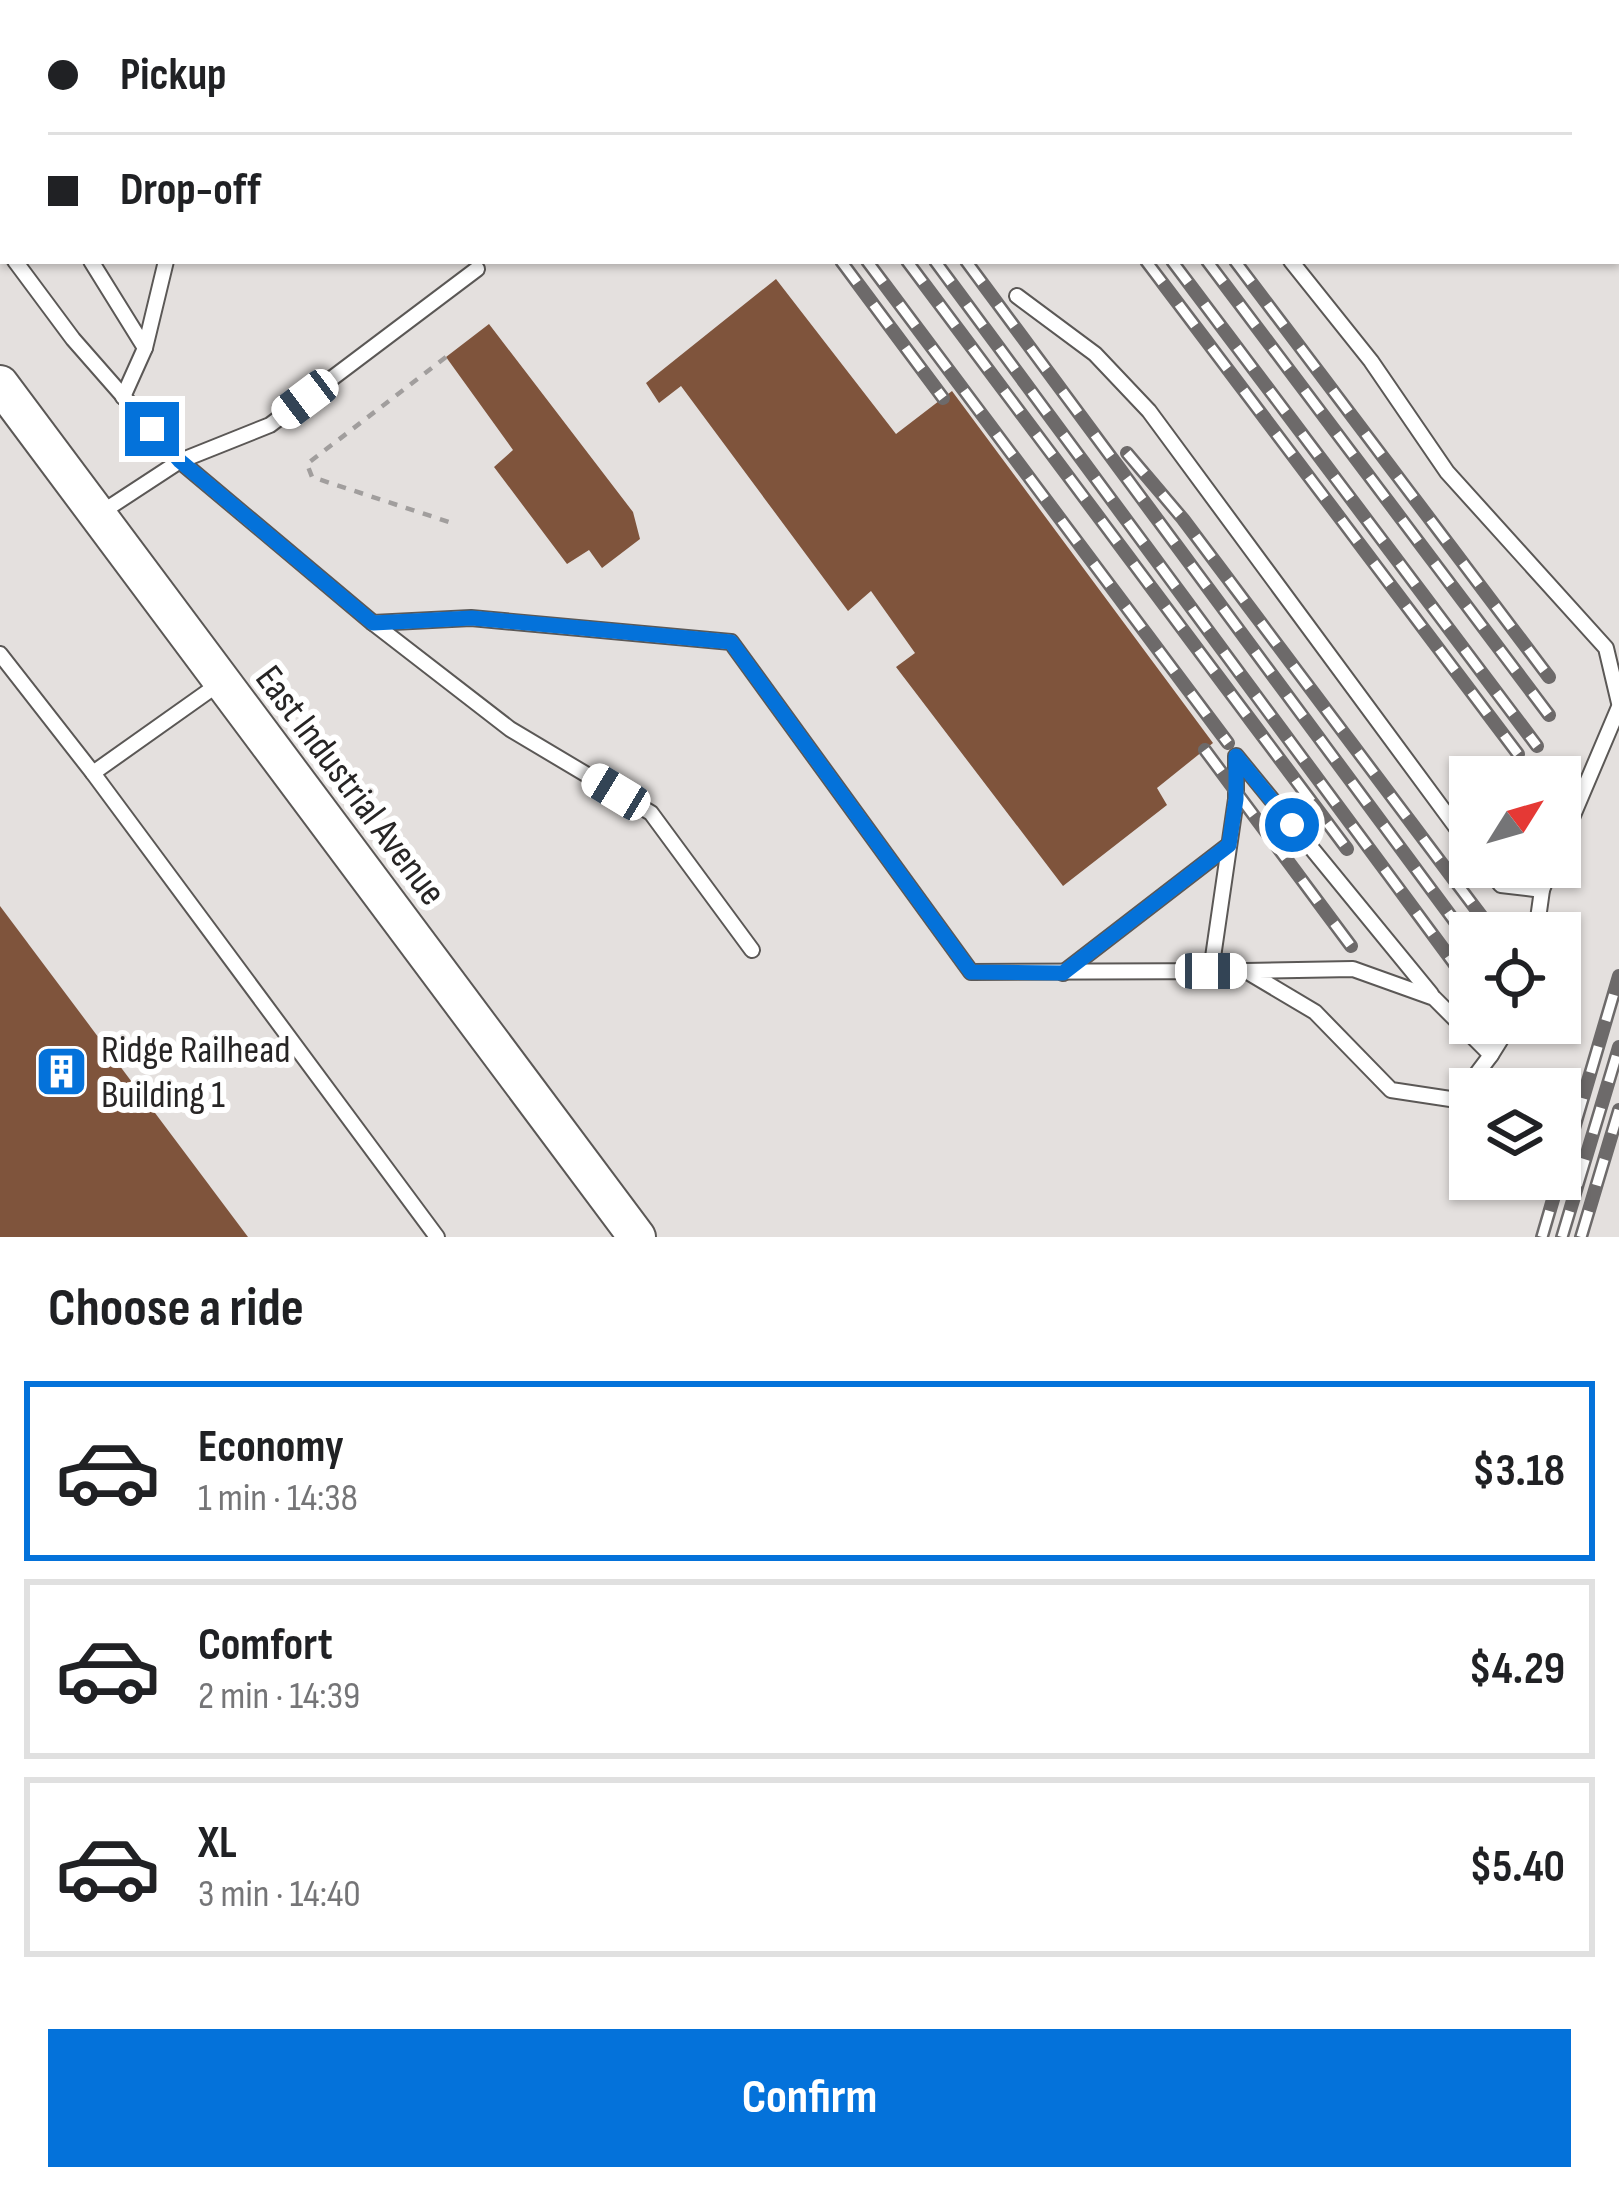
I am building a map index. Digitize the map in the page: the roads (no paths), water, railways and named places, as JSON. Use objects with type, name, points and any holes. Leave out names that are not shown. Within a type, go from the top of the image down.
[{"type":"street","name":"East Industrial Avenue","points":[[0,383],[637,1237]]},
{"type":"lane","points":[[17,264],[73,339],[180,461],[373,623],[510,729],[651,813],[752,950]]},
{"type":"lane","points":[[93,264],[145,348]]},
{"type":"lane","points":[[123,397],[145,348],[165,264]]},
{"type":"lane","points":[[1293,264],[1371,361],[1447,472],[1606,648],[1619,705],[1581,796]]},
{"type":"lane","points":[[97,515],[180,461],[270,425],[477,269]]},
{"type":"lane","points":[[1017,296],[1095,354],[1149,411],[1449,818]]},
{"type":"lane","points":[[373,623],[472,618],[731,642],[971,972],[1353,969],[1434,998]]},
{"type":"lane","points":[[0,654],[437,1237]]},
{"type":"lane","points":[[93,773],[220,683]]},
{"type":"lane","points":[[1211,971],[1236,799],[1236,756],[1434,998],[1491,1055]]},
{"type":"lane","points":[[1063,973],[1229,845]]},
{"type":"lane","points":[[1526,888],[1542,890],[1539,912]]},
{"type":"lane","points":[[1246,971],[1315,1012],[1390,1090],[1457,1100],[1498,1044]]},
{"type":"railway","points":[[843,264],[943,398]]},
{"type":"railway","points":[[869,264],[1228,743]]},
{"type":"railway","points":[[909,264],[1347,849]]},
{"type":"railway","points":[[937,264],[1449,957]]},
{"type":"railway","points":[[968,264],[1449,914]]},
{"type":"railway","points":[[1148,264],[1518,754]]},
{"type":"railway","points":[[1174,264],[1537,746]]},
{"type":"railway","points":[[1209,264],[1549,715]]},
{"type":"railway","points":[[1237,264],[1549,677]]},
{"type":"railway","points":[[1127,453],[1183,519],[1478,912]]},
{"type":"railway","points":[[1205,750],[1351,946]]},
{"type":"railway","points":[[1581,1105],[1619,976]]},
{"type":"railway","points":[[1562,1237],[1619,1047]]},
{"type":"railway","points":[[1581,1237],[1619,1110]]},
{"type":"railway","points":[[1542,1237],[1553,1200]]},
{"type":"place","name":"Ridge Railhead Building 1","points":[[62,1072]]}]
